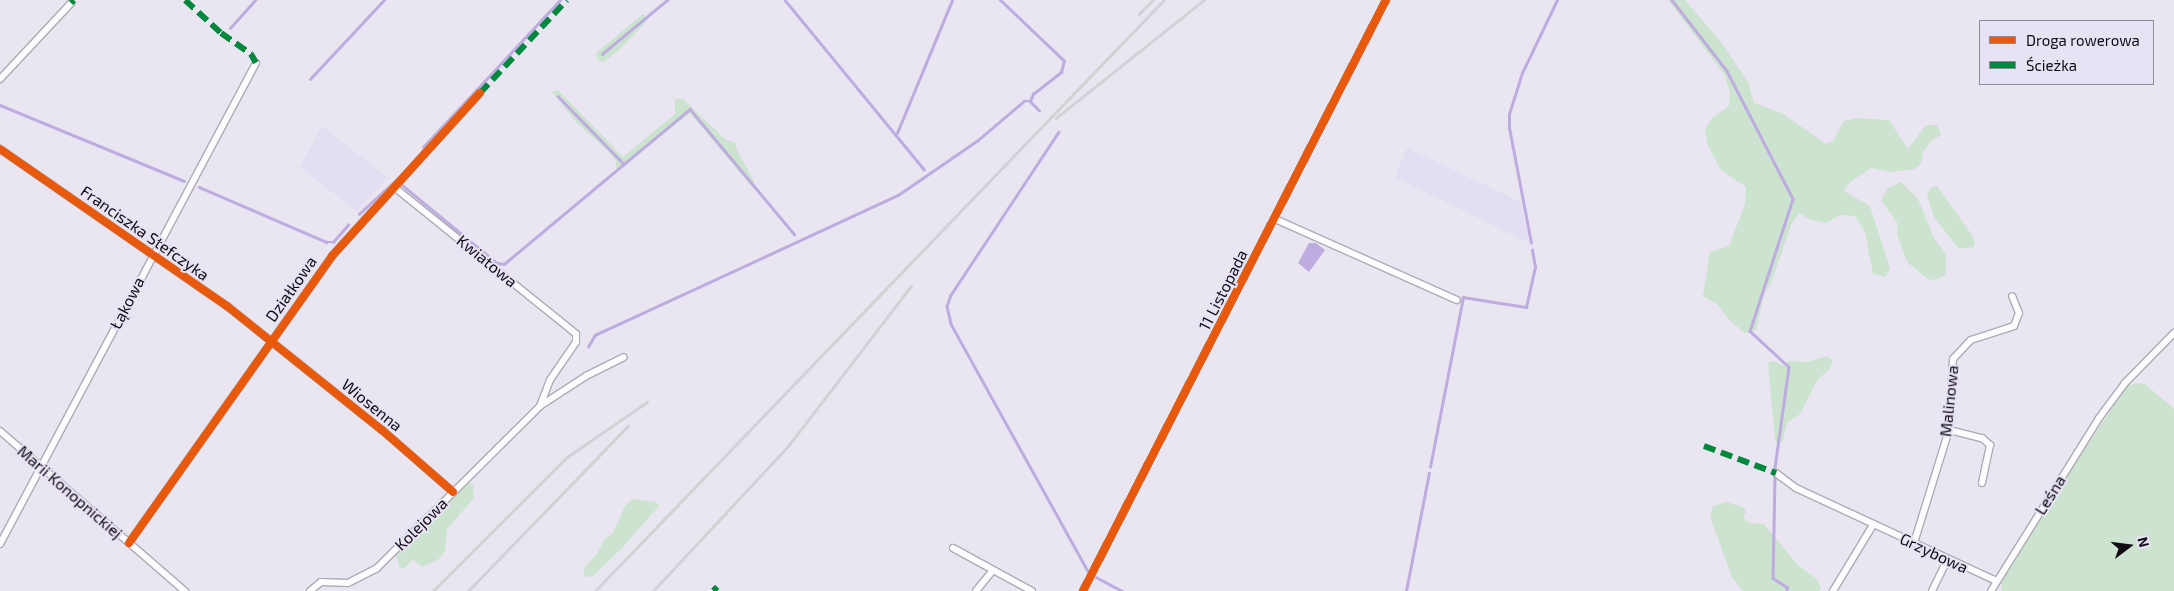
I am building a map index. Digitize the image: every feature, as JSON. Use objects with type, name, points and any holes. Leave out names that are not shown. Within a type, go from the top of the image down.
[{"type":"street","name":"11 Listopada","points":[[1083,591],[1386,0]]},
{"type":"street","points":[[0,79],[70,3]]},
{"type":"street","name":"Łąkowa","points":[[0,544],[42,468],[152,255],[256,64]]},
{"type":"street","name":"Działkowa","points":[[129,542],[332,256],[480,93]]},
{"type":"street","name":"Franciszka Stefczyka","points":[[0,149],[272,341]]},
{"type":"street","name":"Kwiatowa","points":[[394,187],[577,338]]},
{"type":"street","points":[[1275,219],[1457,300]]},
{"type":"street","name":"Malinowa","points":[[1914,543],[1949,430],[1954,359],[1971,340],[2014,326],[2019,312],[2012,296]]},
{"type":"street","name":"Leśna","points":[[1991,591],[2112,400],[2174,333]]},
{"type":"street","name":"Kolejowa","points":[[540,406],[550,380],[577,338]]},
{"type":"street","name":"Wiosenna","points":[[272,341],[453,492]]},
{"type":"street","name":"Kolejowa","points":[[310,591],[321,582],[348,583],[377,568],[540,406],[580,380],[624,357]]},
{"type":"street","points":[[1949,430],[1982,438],[1990,446],[1982,483]]},
{"type":"street","name":"Marii Konopnickiej","points":[[0,431],[185,591]]},
{"type":"street","name":"Grzybowa","points":[[1776,473],[1796,488],[1947,560],[1996,581]]},
{"type":"street","points":[[1833,591],[1873,525]]},
{"type":"street","points":[[953,548],[1032,591]]},
{"type":"street","points":[[1932,591],[1947,560]]},
{"type":"street","points":[[976,591],[993,570]]},
{"type":"shaded area","points":[[322,126],[388,178],[356,211],[300,167]]},
{"type":"shaded area","points":[[1407,148],[1521,202],[1529,243],[1395,177]]},
{"type":"shaded area","points":[[1309,243],[1316,243],[1325,250],[1309,272],[1298,263]]},
{"type":"green space","points":[[1668,0],[1685,0],[1721,42],[1748,82],[1754,103],[1782,113],[1826,144],[1833,141],[1844,121],[1856,118],[1889,120],[1908,149],[1926,125],[1937,125],[1941,135],[1932,140],[1923,152],[1921,163],[1915,169],[1891,172],[1871,168],[1849,183],[1844,191],[1870,206],[1890,268],[1885,277],[1873,274],[1865,232],[1855,216],[1840,215],[1826,223],[1809,219],[1799,213],[1791,225],[1772,280],[1764,295],[1756,330],[1745,333],[1729,320],[1718,305],[1703,296],[1710,252],[1729,246],[1745,204],[1746,187],[1721,170],[1708,146],[1705,129],[1712,118],[1729,106],[1730,92],[1724,74]]},
{"type":"green space","points":[[643,14],[648,19],[646,22],[621,48],[604,62],[598,61],[596,53]]},
{"type":"green space","points":[[558,90],[623,157],[675,114],[675,99],[683,99],[725,139],[736,143],[736,148],[754,181],[751,186],[690,113],[616,172],[616,161],[608,151],[576,122],[552,92]]},
{"type":"green space","points":[[1901,182],[1918,199],[1934,238],[1946,254],[1946,274],[1938,279],[1929,280],[1907,262],[1897,234],[1898,224],[1881,200],[1888,188]]},
{"type":"green space","points":[[1937,186],[1972,235],[1975,241],[1973,247],[1959,249],[1934,217],[1927,195],[1931,187]]},
{"type":"green space","points":[[1827,356],[1833,360],[1830,369],[1818,379],[1800,414],[1787,423],[1783,441],[1778,444],[1775,441],[1768,363],[1774,361],[1783,366],[1789,361],[1807,362]]},
{"type":"green space","points":[[2136,383],[2145,384],[2174,409],[2174,591],[2002,591],[2001,581],[2010,562],[2126,387]]},
{"type":"green space","points":[[468,483],[473,484],[474,498],[447,529],[445,551],[439,559],[422,567],[413,559],[404,569],[399,567],[396,555]]},
{"type":"green space","points":[[633,499],[656,502],[659,506],[622,548],[593,576],[586,577],[583,572],[586,565],[596,555],[605,539],[613,533],[625,506]]},
{"type":"green space","points":[[1726,502],[1743,507],[1746,512],[1743,518],[1749,523],[1764,524],[1797,564],[1817,579],[1821,588],[1819,591],[1743,591],[1732,577],[1710,517],[1713,506]]},
{"type":"waterway","points":[[230,28],[255,0]]},
{"type":"waterway","points":[[310,79],[384,0]]},
{"type":"waterway","points":[[423,147],[560,0]]},
{"type":"waterway","points":[[602,54],[667,0]]},
{"type":"waterway","points":[[785,0],[924,169]]},
{"type":"waterway","points":[[897,133],[952,0]]},
{"type":"waterway","points":[[588,347],[595,335],[898,195],[978,140],[1024,101],[1030,101],[1033,94],[1061,72],[1064,61],[1000,0]]},
{"type":"waterway","points":[[1531,243],[1509,128],[1509,114],[1522,73],[1557,0]]},
{"type":"waterway","points":[[1672,0],[1727,71],[1793,199],[1750,331],[1789,367],[1775,468]]},
{"type":"waterway","points":[[558,96],[623,163]]},
{"type":"waterway","points":[[1030,101],[1039,110]]},
{"type":"waterway","points":[[0,105],[184,181]]},
{"type":"waterway","points":[[401,184],[497,263],[504,264],[690,109],[794,234]]},
{"type":"waterway","points":[[1059,132],[951,295],[947,306],[951,324],[1088,571]]},
{"type":"waterway","points":[[359,214],[396,180]]},
{"type":"waterway","points":[[199,187],[327,242],[333,242],[348,225]]},
{"type":"waterway","points":[[1430,467],[1463,297],[1526,307],[1535,267],[1532,250]]},
{"type":"waterway","points":[[1406,591],[1429,473]]},
{"type":"waterway","points":[[1775,476],[1773,578],[1787,587],[1787,591]]},
{"type":"waterway","points":[[1096,577],[1122,591]]},
{"type":"railway","points":[[1139,14],[1153,0]]},
{"type":"railway","points":[[595,591],[1164,0]]},
{"type":"railway","points":[[1056,118],[1204,0]]},
{"type":"railway","points":[[653,591],[789,445],[911,286]]},
{"type":"railway","points":[[433,591],[567,457],[647,402]]},
{"type":"railway","points":[[468,591],[628,426]]},
{"type":"marked path","points":[[71,3],[74,0]]},
{"type":"marked path","points":[[185,0],[221,33],[251,54],[256,63]]},
{"type":"marked path","points":[[480,93],[567,0]]},
{"type":"marked path","points":[[1704,446],[1776,473]]},
{"type":"marked path","points":[[713,591],[717,587]]},
{"type":"cycle path","points":[[1083,591],[1386,0]]},
{"type":"cycle path","points":[[129,543],[332,256],[480,93]]},
{"type":"cycle path","points":[[0,149],[227,306],[382,430],[453,492]]}]
